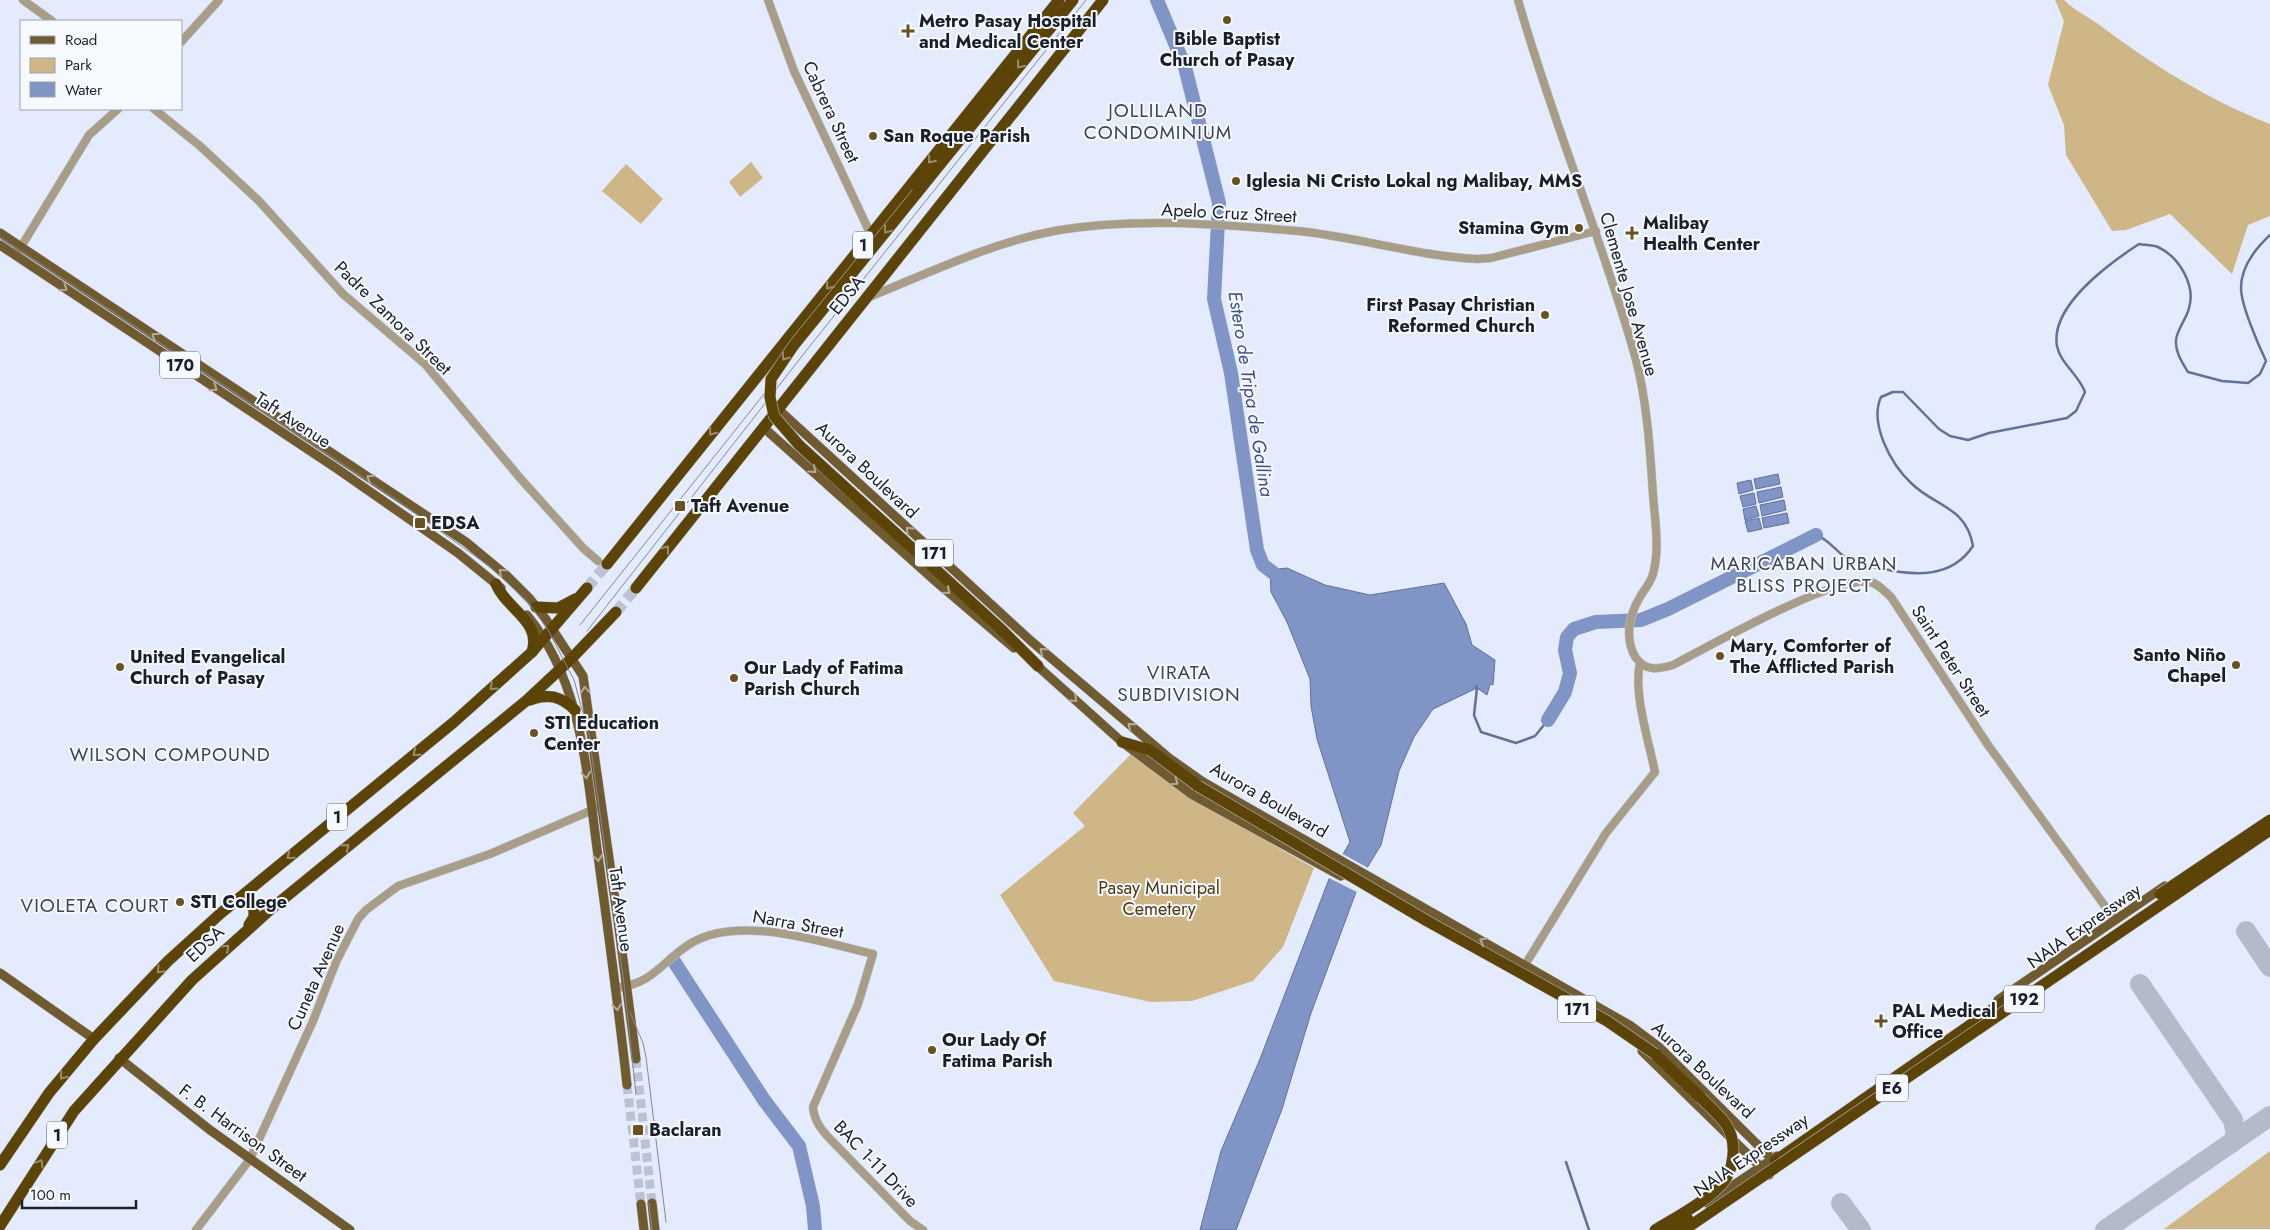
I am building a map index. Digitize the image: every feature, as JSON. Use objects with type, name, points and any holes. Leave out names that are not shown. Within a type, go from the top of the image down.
[{"type":"highway","name":"EDSA","points":[[602,563],[871,234],[1059,0]]},
{"type":"highway","points":[[1038,666],[1001,629],[785,431],[772,410],[770,384],[775,373],[794,345],[1073,0]]},
{"type":"highway","name":"EDSA","points":[[636,588],[1103,0]]},
{"type":"highway","points":[[496,584],[499,591],[519,612],[531,629],[535,643],[532,652]]},
{"type":"highway","name":"EDSA","points":[[0,1165],[49,1093],[94,1039],[168,961],[238,899],[454,722],[549,635],[587,588],[566,605],[552,608],[536,607]]},
{"type":"highway","name":"EDSA","points":[[2,1223],[74,1111],[119,1058],[192,980],[241,934],[526,701],[561,670],[616,612]]},
{"type":"highway","points":[[526,701],[540,696],[550,696],[559,698],[574,710]]},
{"type":"highway","points":[[1122,742],[1150,750],[1198,786],[1427,921],[1606,1021],[1655,1054],[1726,1124],[1733,1145],[1732,1166],[1719,1188],[1655,1230]]},
{"type":"highway","name":"NAIA Expressway","points":[[1669,1230],[2270,820]]},
{"type":"highway","name":"NAIA Expressway","points":[[1684,1230],[2270,832]]},
{"type":"highway","points":[[238,899],[250,904],[255,912],[252,921],[241,934]]},
{"type":"main road","name":"Taft Avenue","points":[[0,233],[466,542],[507,576],[536,607],[549,635],[574,710],[591,810],[627,1085]]},
{"type":"main road","name":"Taft Avenue","points":[[0,245],[336,468],[458,553],[496,584],[572,659],[585,684],[586,709],[602,807],[636,1058]]},
{"type":"main road","name":"Aurora Boulevard","points":[[778,409],[1031,641],[1169,758],[1203,782],[1631,1026],[1659,1047],[1780,1167]]},
{"type":"main road","name":"Aurora Boulevard","points":[[764,427],[954,598],[1038,666],[1122,742],[1192,794],[1614,1032],[1650,1057],[1769,1175]]},
{"type":"main road","points":[[794,454],[794,446],[797,440],[809,438]]},
{"type":"main road","name":"192","points":[[1669,1230],[2206,857],[2270,816]]},
{"type":"main road","name":"192","points":[[1688,1230],[2214,868],[2270,832]]},
{"type":"main road","points":[[2206,857],[2214,868]]},
{"type":"main road","points":[[1343,878],[1350,865]]},
{"type":"main road","points":[[610,951],[621,950]]},
{"type":"main road","points":[[2043,970],[2050,981]]},
{"type":"main road","points":[[0,973],[94,1039]]},
{"type":"main road","points":[[1578,1010],[1584,999]]},
{"type":"main road","name":"F. B. Harrison Street","points":[[119,1058],[250,1159],[350,1230]]},
{"type":"main road","points":[[644,1230],[641,1206],[652,1204],[655,1230]]},
{"type":"street","points":[[24,0],[51,20]]},
{"type":"street","points":[[182,41],[218,0]]},
{"type":"street","name":"Cabrera Street","points":[[768,0],[794,71],[871,234]]},
{"type":"street","name":"Clemente Jose Avenue","points":[[1518,0],[1533,50],[1596,232],[1635,357],[1646,421],[1652,476],[1656,547],[1653,573],[1634,610],[1629,631],[1632,652],[1640,663]]},
{"type":"street","points":[[14,254],[21,247],[89,135],[117,110]]},
{"type":"street","name":"Padre Zamora Street","points":[[155,110],[205,151],[260,201],[343,294],[425,364],[520,478],[583,548],[602,563]]},
{"type":"street","name":"Apelo Cruz Street","points":[[867,298],[987,250],[1054,231],[1108,224],[1222,226],[1300,231],[1477,259],[1491,258],[1596,232]]},
{"type":"street","name":"Saint Peter Street","points":[[1640,663],[1659,669],[1830,589],[1861,582],[1878,585],[1891,597],[1988,745],[2115,920]]},
{"type":"street","points":[[1525,965],[1606,833],[1656,772],[1641,700],[1638,673],[1640,663]]},
{"type":"street","name":"Cuneta Avenue","points":[[196,1230],[250,1159],[307,1036],[336,962],[358,919],[366,910],[398,886],[490,854],[602,807]]},
{"type":"street","name":"Narra Street","points":[[615,988],[633,986],[655,972],[692,942],[718,931],[733,929],[770,932],[873,954],[858,1004],[813,1107],[813,1114]]},
{"type":"street","name":"BAC 1-11 Drive","points":[[813,1114],[820,1129],[838,1148],[910,1221],[923,1230]]},
{"type":"green space","points":[[2055,0],[2064,0],[2141,55],[2182,81],[2247,115],[2270,124],[2270,216],[2248,225],[2232,274],[2170,214],[2126,230],[2112,231],[2066,155],[2064,125],[2048,85],[2064,21]]},
{"type":"green space","points":[[751,162],[763,178],[740,197],[729,182]]},
{"type":"green space","points":[[626,164],[663,199],[641,224],[602,191]]},
{"type":"green space","name":"Pasay Municipal Cemetery","points":[[1131,754],[1184,794],[1314,868],[1283,947],[1253,981],[1192,1001],[1151,1002],[1054,981],[1000,895],[1085,826],[1073,813]]},
{"type":"green space","points":[[2270,1151],[2270,1229],[2164,1229]]},
{"type":"water","points":[[1778,474],[1780,484],[1756,489],[1754,479]]},
{"type":"water","points":[[1751,480],[1753,490],[1739,494],[1737,483]]},
{"type":"water","points":[[1781,487],[1783,497],[1759,503],[1757,492]]},
{"type":"water","points":[[1754,493],[1756,504],[1743,507],[1740,496]]},
{"type":"water","points":[[1784,500],[1786,510],[1762,516],[1760,505]]},
{"type":"water","points":[[1756,506],[1759,516],[1745,520],[1743,509]]},
{"type":"water","points":[[1787,513],[1789,523],[1764,528],[1762,518]]},
{"type":"water","points":[[1759,518],[1762,529],[1748,532],[1745,521]]},
{"type":"water","points":[[1287,568],[1325,585],[1370,595],[1444,583],[1466,624],[1472,645],[1495,660],[1493,685],[1490,684],[1487,695],[1477,688],[1433,709],[1414,737],[1399,771],[1381,845],[1362,876],[1311,1013],[1282,1109],[1236,1230],[1200,1230],[1221,1151],[1260,1059],[1329,879],[1350,842],[1317,739],[1311,706],[1310,679],[1287,622],[1271,592],[1270,570]]},
{"type":"pier","points":[[1341,853],[1370,869],[1359,893],[1327,877]]},
{"type":"waterway","name":"Estero de Tripa de Gallina","points":[[1157,0],[1185,67],[1219,203],[1214,299],[1231,373],[1257,550],[1263,565],[1284,581]]},
{"type":"waterway","points":[[1816,535],[1852,562],[1905,573],[1943,570],[1964,557],[1973,546],[1964,523],[1948,508],[1920,491],[1911,483],[1903,475],[1890,455],[1884,443],[1878,419],[1881,397],[1893,392],[1903,392],[1939,429],[1950,436],[1968,440],[1989,433],[2067,418],[2076,411],[2085,392],[2079,380],[2062,358],[2057,346],[2057,331],[2063,316],[2072,301],[2084,287],[2113,262],[2139,244],[2156,246],[2166,252],[2179,265],[2188,281],[2191,299],[2176,340],[2179,357],[2188,372],[2222,381],[2248,383],[2260,374],[2266,361],[2250,324],[2244,304],[2241,288],[2242,280],[2250,258],[2270,235]]},
{"type":"waterway","points":[[1548,720],[1565,692],[1570,673],[1565,650],[1567,637],[1574,629],[1596,622],[1641,620],[1668,609],[1816,535]]},
{"type":"waterway","points":[[1476,686],[1474,715],[1481,732],[1516,743],[1535,736],[1548,720]]},
{"type":"waterway","points":[[673,960],[764,1100],[799,1146],[813,1206],[815,1230]]},
{"type":"waterway","points":[[1566,1162],[1589,1230]]},
{"type":"taxiway","points":[[2246,931],[2270,967]]},
{"type":"taxiway","points":[[2140,984],[2233,1120],[2236,1134],[2232,1143]]},
{"type":"taxiway","points":[[2105,1230],[2270,1116]]},
{"type":"taxiway","points":[[1841,1203],[1861,1230]]},
{"type":"tunnel","points":[[587,588],[607,564]]},
{"type":"tunnel","points":[[616,612],[636,588]]},
{"type":"tunnel","points":[[636,1059],[652,1203]]},
{"type":"tunnel","points":[[627,1085],[641,1204]]},
{"type":"tram line","points":[[587,631],[806,351],[1086,0]]},
{"type":"tram line","points":[[0,237],[394,498],[489,566],[527,601],[547,628],[574,680],[589,735],[624,984],[636,1094]]},
{"type":"tram line","points":[[580,625],[780,374]]},
{"type":"tram line","points":[[630,1012],[643,1043],[646,1057],[666,1222]]},
{"type":"tram line","points":[[649,1203],[652,1230]]},
{"type":"place","name":"Bible Baptist Church of Pasay","points":[[1227,20]]},
{"type":"place","name":"Metro Pasay Hospital and Medical Center","points":[[908,31]]},
{"type":"place","name":"San Roque Parish","points":[[873,136]]},
{"type":"place","name":"Iglesia Ni Cristo Lokal ng Malibay, MMS","points":[[1236,181]]},
{"type":"place","name":"Stamina Gym","points":[[1579,228]]},
{"type":"place","name":"Malibay Health Center","points":[[1632,233]]},
{"type":"place","name":"First Pasay Christian Reformed Church","points":[[1545,315]]},
{"type":"place","name":"Taft Avenue","points":[[680,506]]},
{"type":"place","name":"EDSA","points":[[420,523]]},
{"type":"place","name":"Mary, Comforter of The Afflicted Parish","points":[[1720,656]]},
{"type":"place","name":"Santo Niño Chapel","points":[[2236,665]]},
{"type":"place","name":"United Evangelical Church of Pasay","points":[[120,667]]},
{"type":"place","name":"Our Lady of Fatima Parish Church","points":[[734,678]]},
{"type":"place","name":"STI Education Center","points":[[534,733]]},
{"type":"place","name":"STI College","points":[[180,902]]},
{"type":"place","name":"PAL Medical Office","points":[[1881,1021]]},
{"type":"place","name":"Our Lady Of Fatima Parish","points":[[932,1050]]},
{"type":"place","name":"Baclaran","points":[[638,1130]]},
{"type":"district","name":"JOLLILAND CONDOMINIUM","points":[[1158,121]]},
{"type":"district","name":"MARICABAN URBAN BLISS PROJECT","points":[[1804,574]]},
{"type":"district","name":"VIRATA SUBDIVISION","points":[[1179,683]]},
{"type":"district","name":"WILSON COMPOUND","points":[[170,754]]},
{"type":"district","name":"VIOLETA COURT","points":[[95,905]]}]
